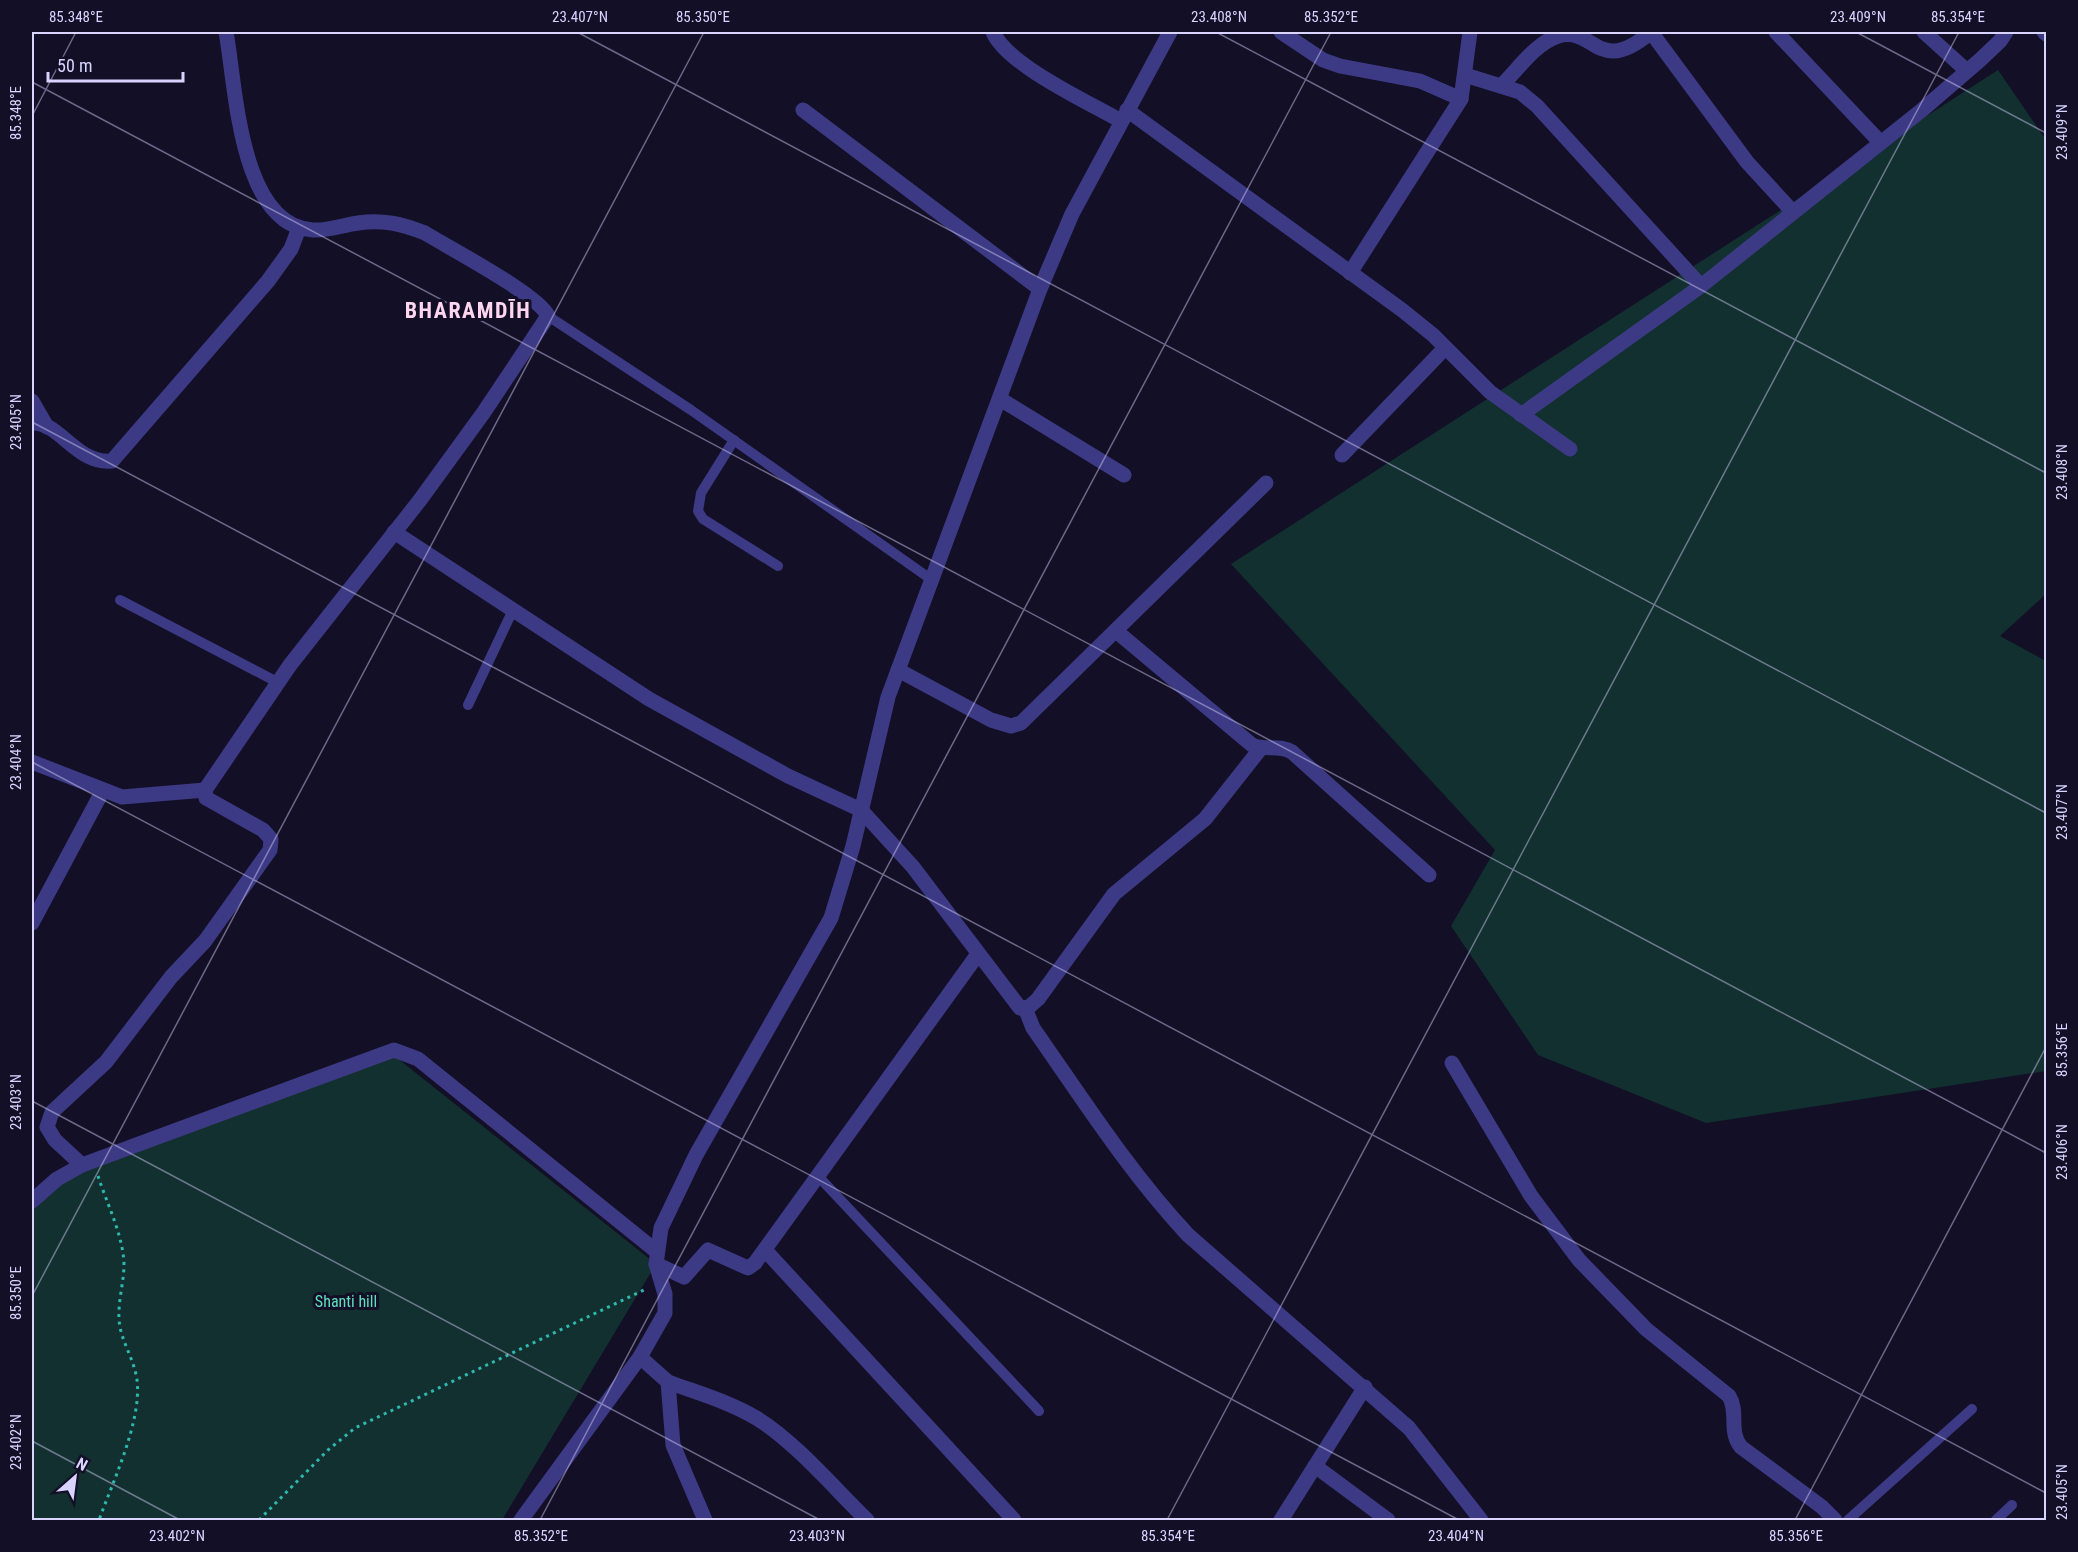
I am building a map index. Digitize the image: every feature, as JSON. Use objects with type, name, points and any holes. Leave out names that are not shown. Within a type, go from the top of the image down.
[{"type":"street","points":[[88,1162],[39,1128],[52,1112],[106,1062],[171,977],[206,941],[270,850],[271,838],[263,830],[206,798],[205,790],[279,683],[484,412],[548,316],[544,308],[521,291],[425,233],[409,227],[373,221],[320,230],[299,228],[276,214],[260,188],[248,161],[226,32]]},
{"type":"street","points":[[993,32],[1007,52],[1022,63],[1124,116],[1402,310],[1485,388],[1570,449]]},
{"type":"street","points":[[521,1521],[640,1357],[665,1314],[666,1303],[656,1258],[666,1213],[696,1155],[831,918],[861,810],[877,738],[898,670],[1040,289],[1072,214],[1170,32]]},
{"type":"street","points":[[1281,32],[1331,63],[1359,71],[1420,81],[1461,99]]},
{"type":"street","points":[[1350,273],[1461,99],[1470,32]]},
{"type":"street","points":[[1502,85],[1544,43],[1560,36],[1575,36],[1606,51],[1614,51],[1635,45],[1651,32],[1748,162],[1792,212]]},
{"type":"street","points":[[1776,32],[1880,142]]},
{"type":"street","points":[[1924,32],[1967,71]]},
{"type":"street","points":[[1521,415],[1701,286],[1967,71],[2000,41],[2006,32]]},
{"type":"street","points":[[1465,75],[1520,92],[1537,106],[1701,286]]},
{"type":"street","points":[[803,110],[1040,289]]},
{"type":"street","points":[[32,423],[47,427],[87,456],[101,462],[112,461],[268,281],[291,249],[299,228]]},
{"type":"street","points":[[1342,455],[1445,348]]},
{"type":"street","points":[[1000,399],[1124,476]]},
{"type":"street","points":[[32,401],[47,427]]},
{"type":"street","points":[[898,670],[991,720],[1011,726],[1029,716],[1266,483]]},
{"type":"street","points":[[394,532],[649,699],[788,776],[861,810],[913,867],[1016,1005],[1025,1008],[1033,1028],[1046,1047],[1136,1174],[1167,1213],[1188,1235],[1365,1387],[1421,1440],[1481,1521]]},
{"type":"street","points":[[1116,631],[1246,741],[1260,748],[1283,748],[1292,752],[1429,875]]},
{"type":"street","points":[[1025,1008],[1038,999],[1114,894],[1205,819],[1260,748]]},
{"type":"street","points":[[32,762],[102,792],[122,798],[205,790]]},
{"type":"street","points":[[32,923],[102,792]]},
{"type":"street","points":[[32,1201],[57,1179],[88,1162],[387,1050],[402,1051],[418,1059],[656,1258],[684,1277],[708,1250],[748,1268],[765,1250],[978,954]]},
{"type":"street","points":[[1452,1063],[1531,1196],[1579,1260],[1646,1329],[1729,1396],[1733,1405],[1734,1436],[1741,1447],[1822,1507],[1835,1521]]},
{"type":"street","points":[[765,1250],[1014,1521]]},
{"type":"street","points":[[640,1357],[668,1382],[718,1400],[760,1420],[781,1437],[867,1521]]},
{"type":"street","points":[[668,1382],[673,1445],[705,1521]]},
{"type":"street","points":[[1281,1521],[1365,1387]]},
{"type":"street","points":[[1315,1466],[1388,1521]]},
{"type":"lane","points":[[548,316],[734,440],[932,580]]},
{"type":"lane","points":[[734,440],[701,493],[698,511],[703,519],[778,566]]},
{"type":"lane","points":[[120,600],[279,683]]},
{"type":"lane","points":[[468,705],[513,610]]},
{"type":"lane","points":[[818,1176],[1039,1411]]},
{"type":"lane","points":[[1848,1521],[1972,1409]]},
{"type":"lane","points":[[1996,1521],[2012,1505]]},
{"type":"path","points":[[88,1162],[123,1252],[119,1317],[137,1380],[130,1429],[99,1521]]},
{"type":"path","points":[[259,1521],[328,1450],[355,1428],[661,1281]]},
{"type":"green space","points":[[1998,70],[2046,140],[2046,594],[2000,636],[2046,661],[2046,1071],[1706,1123],[1538,1055],[1451,926],[1495,850],[1231,564]]},
{"type":"green space","name":"Shanti hill","points":[[387,1050],[656,1264],[502,1520],[32,1520],[32,1203],[93,1160]]},
{"type":"district","name":"BHARAMDĪH","points":[[468,310]]}]
